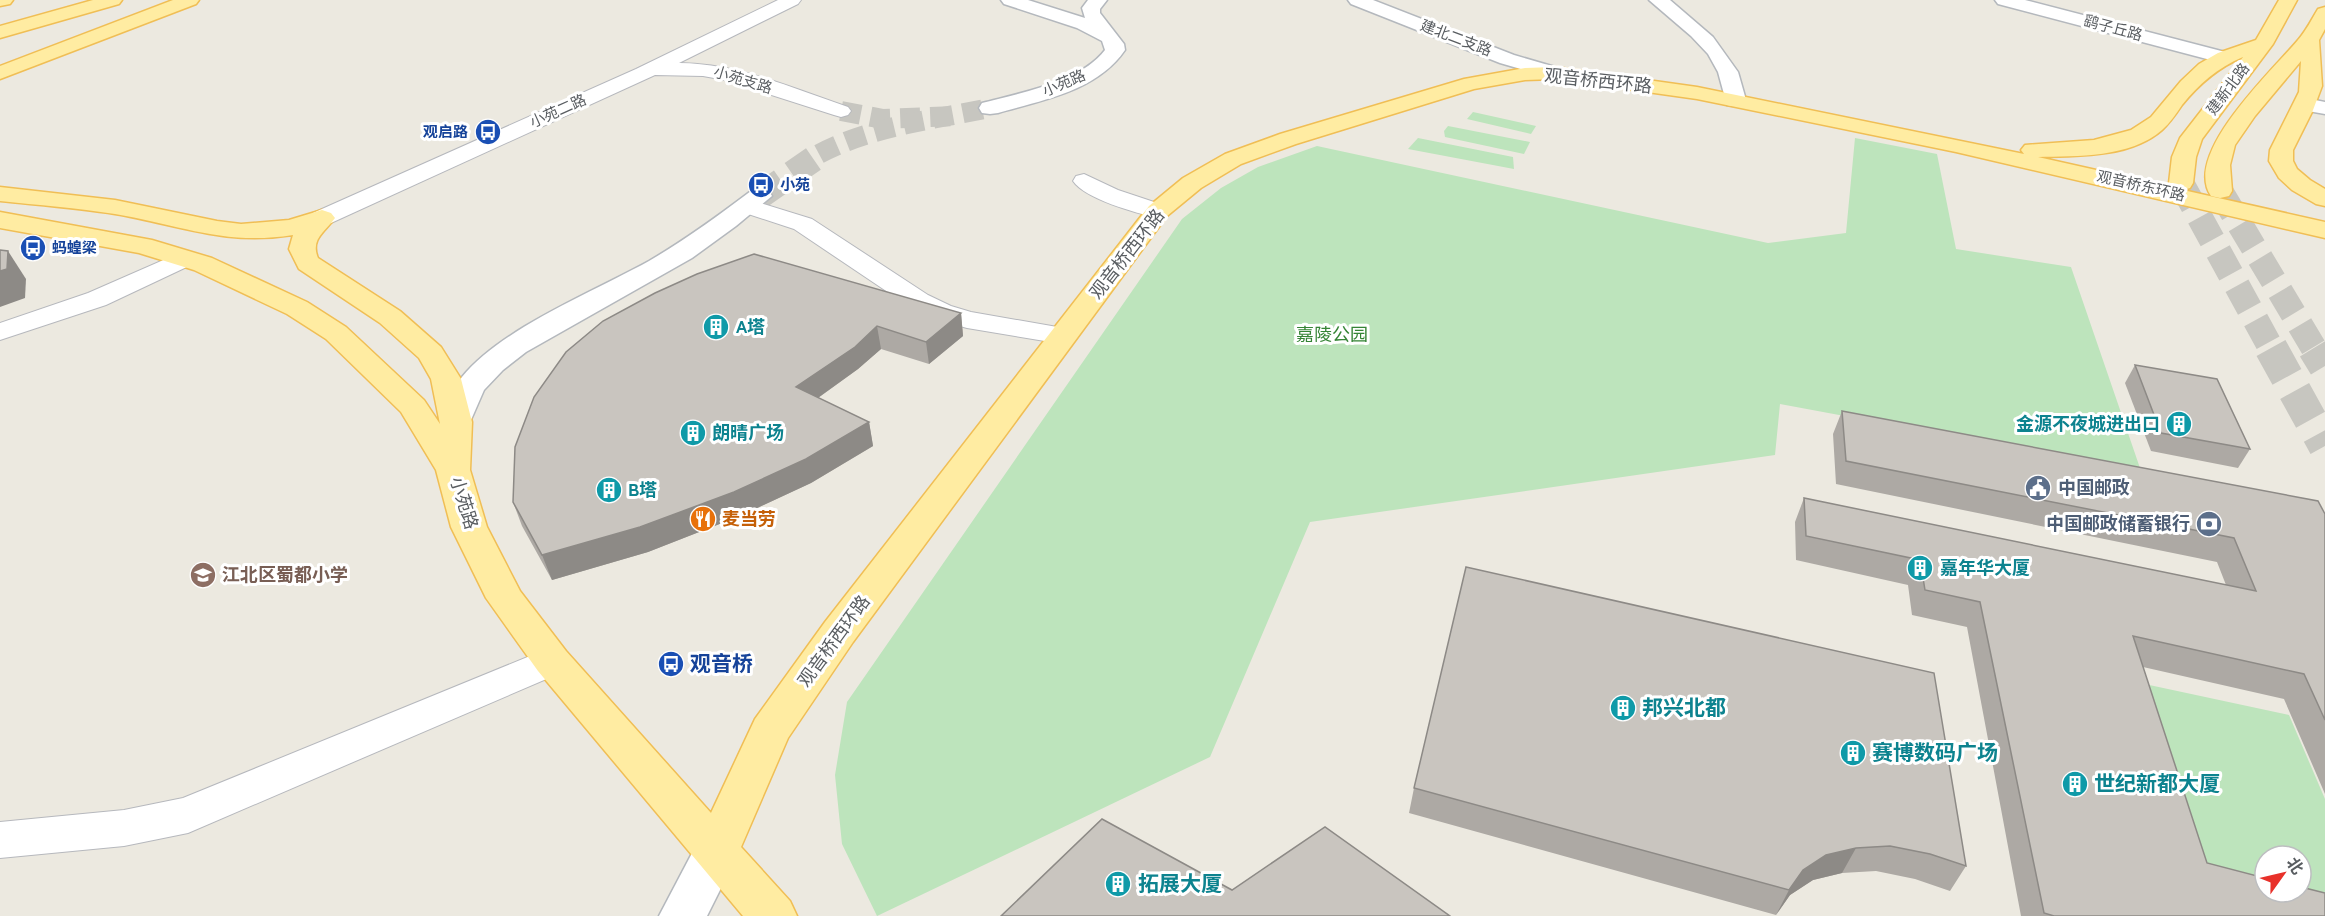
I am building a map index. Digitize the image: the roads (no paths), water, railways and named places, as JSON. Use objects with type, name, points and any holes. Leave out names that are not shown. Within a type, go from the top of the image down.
[{"type":"main road","points":[[0,19],[68,0]]},
{"type":"main road","points":[[0,32],[113,0]]},
{"type":"main road","points":[[0,65],[171,0]]},
{"type":"main road","points":[[0,73],[190,0]]},
{"type":"main road","name":"建新北路","points":[[2181,183],[2184,157],[2192,138],[2262,44],[2288,0]]},
{"type":"main road","name":"建新北路","points":[[2220,191],[2218,165],[2224,145],[2247,112],[2309,40],[2325,13]]},
{"type":"main road","points":[[2309,40],[2315,106],[2282,144],[2280,155],[2283,166],[2294,179],[2325,200]]},
{"type":"main road","points":[[1956,145],[2028,150],[2072,149],[2130,139],[2152,128],[2192,80],[2222,57],[2262,44]]},
{"type":"main road","name":"观音桥西环路","points":[[716,852],[770,731],[839,633],[1158,211],[1192,183],[1233,159],[1288,139],[1471,83],[1506,76],[1556,73],[1734,100],[1956,145]]},
{"type":"main road","name":"观音桥东环路","points":[[1956,145],[2325,230]]},
{"type":"main road","points":[[0,185],[238,233],[278,231],[322,218]]},
{"type":"main road","points":[[0,194],[115,207]]},
{"type":"main road","points":[[322,218],[305,235],[301,246],[302,255],[318,271],[390,316],[431,353],[446,379],[456,423]]},
{"type":"main road","points":[[0,220],[143,246],[213,269],[286,303],[336,333],[413,407],[453,470]]},
{"type":"main road","name":"小苑路","points":[[456,423],[453,470],[469,527],[505,598],[552,660],[716,852]]},
{"type":"main road","points":[[716,852],[773,916]]},
{"type":"street","name":"小苑二路","points":[[322,218],[643,73],[792,0]]},
{"type":"street","points":[[1010,0],[1084,24],[1109,37]]},
{"type":"street","points":[[1098,0],[1091,8],[1091,13],[1109,37]]},
{"type":"street","name":"建北二支路","points":[[1357,0],[1507,59],[1556,73]]},
{"type":"street","points":[[1658,0],[1690,24],[1712,46],[1728,72],[1734,100]]},
{"type":"street","name":"鹞子丘路","points":[[2004,0],[2222,57]]},
{"type":"street","name":"小苑路","points":[[990,108],[1055,89],[1096,69],[1106,63],[1115,50],[1109,37]]},
{"type":"street","name":"小苑支路","points":[[643,73],[684,67],[710,70],[841,111]]},
{"type":"street","points":[[1084,181],[1110,195],[1158,211]]},
{"type":"street","points":[[754,201],[802,224],[919,301],[941,312],[967,320],[1063,336]]},
{"type":"street","name":"小苑路","points":[[456,423],[462,402],[471,386],[485,369],[502,355],[527,338],[672,259],[754,201]]},
{"type":"street","points":[[0,332],[98,299],[184,259]]},
{"type":"street","points":[[0,840],[124,828],[188,815],[552,660]]},
{"type":"street","points":[[683,916],[716,852]]},
{"type":"tunnel","points":[[819,154],[839,144],[881,130],[990,108]]},
{"type":"tunnel","points":[[841,111],[883,119],[955,116]]},
{"type":"tunnel","points":[[760,196],[822,153]]},
{"type":"tunnel","points":[[2181,183],[2272,350]]},
{"type":"tunnel","points":[[2220,191],[2315,350]]},
{"type":"tunnel","points":[[2271,348],[2325,446]]},
{"type":"tunnel","points":[[2314,348],[2325,366]]},
{"type":"place","name":"观启路","points":[[488,132]]},
{"type":"place","name":"小苑","points":[[761,185]]},
{"type":"place","name":"蚂蝗梁","points":[[33,248]]},
{"type":"place","name":"A塔","points":[[716,327]]},
{"type":"place","name":"金源不夜城进出口","points":[[2179,424]]},
{"type":"place","name":"朗晴广场","points":[[693,433]]},
{"type":"place","name":"中国邮政","points":[[2038,488]]},
{"type":"place","name":"B塔","points":[[609,490]]},
{"type":"place","name":"麦当劳","points":[[703,519]]},
{"type":"place","name":"中国邮政储蓄银行","points":[[2209,524]]},
{"type":"place","name":"嘉年华大厦","points":[[1920,568]]},
{"type":"place","name":"江北区蜀都小学","points":[[203,575]]},
{"type":"place","name":"观音桥","points":[[671,664]]},
{"type":"place","name":"邦兴北都","points":[[1623,708]]},
{"type":"place","name":"赛博数码广场","points":[[1853,753]]},
{"type":"place","name":"世纪新都大厦","points":[[2075,784]]},
{"type":"place","name":"拓展大厦","points":[[1118,884]]},
{"type":"park label","name":"嘉陵公园","points":[[1332,335]]}]
